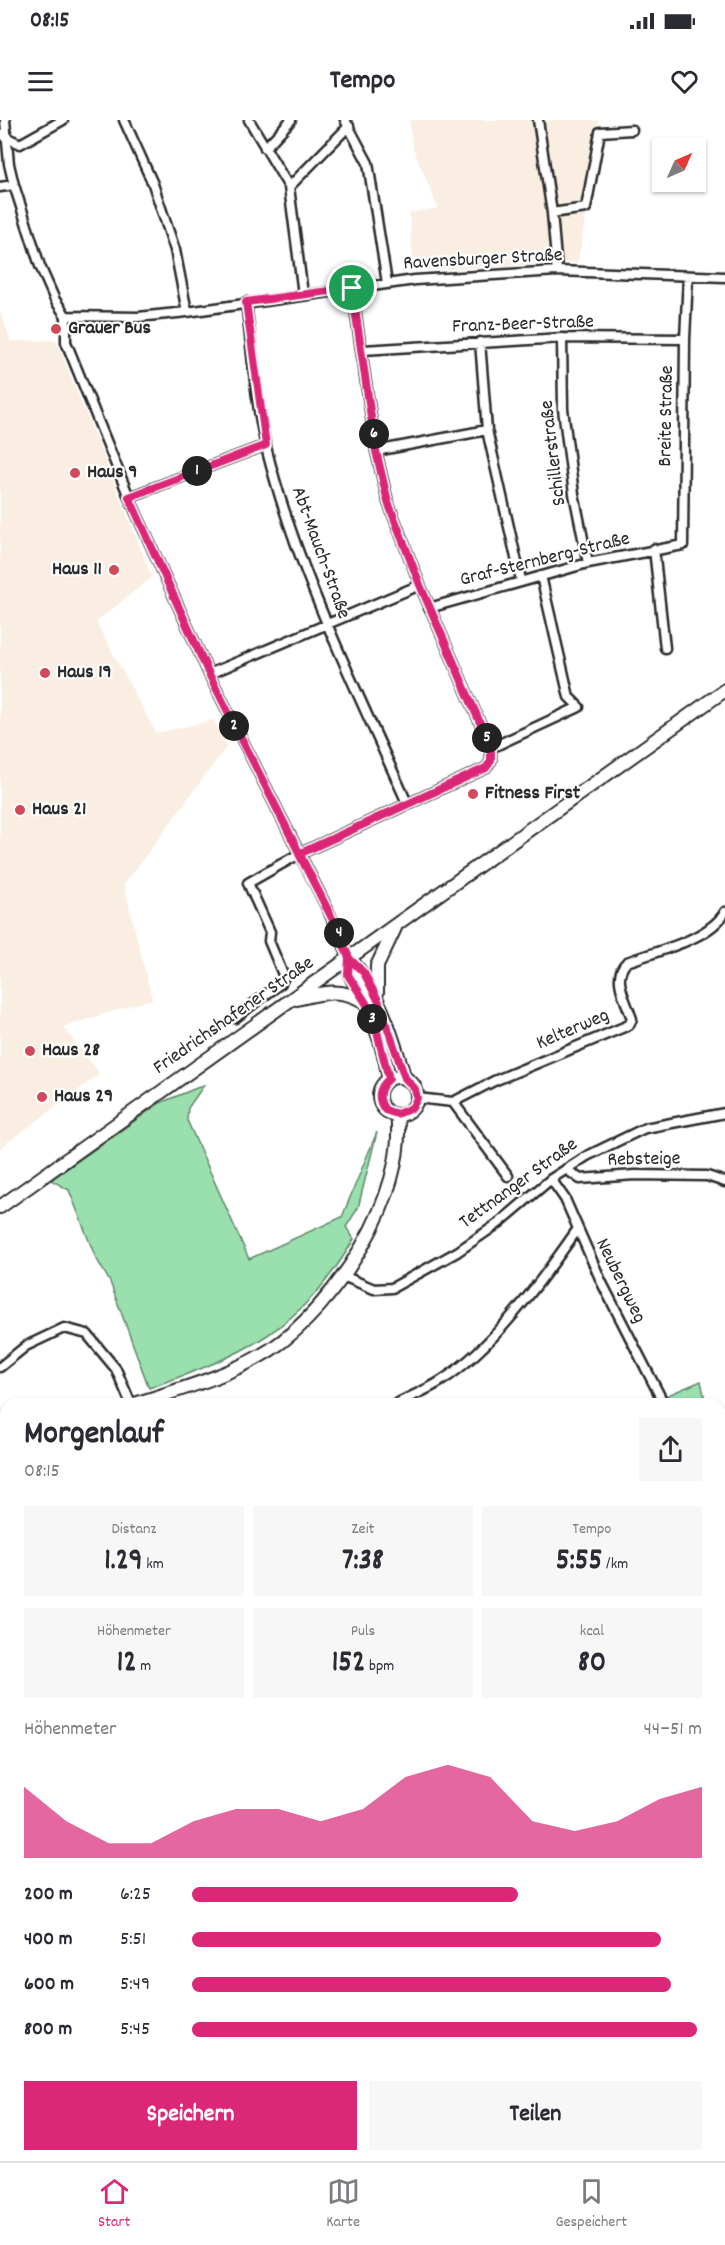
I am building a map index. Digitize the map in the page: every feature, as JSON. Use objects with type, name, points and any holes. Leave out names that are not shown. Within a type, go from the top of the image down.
[{"type":"street","points":[[5,120],[3,135],[14,185],[40,266],[55,300],[66,316],[66,342],[129,497],[209,674],[333,919],[349,958],[364,973],[389,1079]]},
{"type":"street","points":[[3,135],[20,144],[63,120]]},
{"type":"street","points":[[124,120],[153,184],[175,250],[187,312]]},
{"type":"street","points":[[249,120],[289,187],[303,294]]},
{"type":"street","points":[[265,148],[291,120]]},
{"type":"street","points":[[538,120],[552,213],[557,271]]},
{"type":"street","points":[[289,187],[347,123],[368,163],[387,283]]},
{"type":"street","points":[[552,213],[586,208],[600,132],[632,130]]},
{"type":"street","points":[[0,188],[14,185]]},
{"type":"street","name":"Ravensburger Straße","points":[[66,316],[138,316],[187,312],[387,283],[557,271],[725,277]]},
{"type":"street","name":"Breite Straße","points":[[670,546],[683,545],[685,339],[688,276]]},
{"type":"street","points":[[235,1018],[281,983],[284,977],[269,942],[270,932],[248,883],[299,854],[486,768],[491,761],[491,748],[429,608],[388,502],[376,451],[363,350],[352,288]]},
{"type":"street","name":"Abt-Mauch-Straße","points":[[246,302],[266,445],[292,535],[326,623],[407,803]]},
{"type":"street","name":"Franz-Beer-Straße","points":[[363,350],[562,338],[685,339]]},
{"type":"street","name":"Schillerstraße","points":[[562,338],[563,409],[574,494],[588,563]]},
{"type":"street","points":[[480,342],[487,430],[521,580]]},
{"type":"street","points":[[376,451],[487,430]]},
{"type":"street","points":[[129,497],[266,445]]},
{"type":"street","name":"Graf-Sternberg-Straße","points":[[429,608],[521,580],[670,546]]},
{"type":"street","points":[[654,549],[665,648]]},
{"type":"street","points":[[491,748],[579,707],[569,697],[542,576]]},
{"type":"street","points":[[209,674],[420,585]]},
{"type":"street","name":"Friedrichshafener Straße","points":[[0,1207],[349,958],[396,927],[725,690]]},
{"type":"street","name":"Kelterweg","points":[[708,931],[720,921],[725,912]]},
{"type":"street","name":"Kelterweg","points":[[453,1102],[495,1081],[629,1025],[632,1019],[618,979],[620,969],[627,962],[725,925]]},
{"type":"street","points":[[396,927],[377,966],[372,1002],[405,1078],[415,1089],[417,1098],[408,1112],[397,1114],[385,1110],[379,1098],[381,1088],[389,1079],[405,1078]]},
{"type":"street","points":[[287,1002],[335,991],[350,993],[372,1002]]},
{"type":"street","points":[[417,1098],[453,1102],[508,1176]]},
{"type":"street","name":"Tettnanger Straße","points":[[342,1276],[374,1289],[392,1288],[458,1252],[499,1223],[551,1179],[587,1156],[645,1128],[725,1113]]},
{"type":"street","points":[[151,1398],[223,1374],[271,1349],[315,1311],[342,1276],[374,1220],[390,1178],[397,1146],[397,1114]]},
{"type":"street","name":"Rebsteige","points":[[566,1169],[580,1179],[635,1175],[707,1176],[725,1182]]},
{"type":"street","name":"Neubergweg","points":[[551,1179],[565,1199],[661,1398]]},
{"type":"street","points":[[408,1398],[456,1371],[527,1299],[578,1230]]},
{"type":"street","points":[[0,1367],[26,1346],[64,1328],[87,1335],[116,1369],[130,1398]]},
{"type":"shaded area","points":[[409,120],[598,120],[600,132],[578,262],[414,271],[409,213],[438,208],[413,148]]},
{"type":"shaded area","points":[[0,311],[11,341],[56,340],[152,577],[96,622],[156,733],[214,720],[227,746],[124,885],[152,999],[63,1027],[100,1074],[0,1148]]},
{"type":"green space","points":[[204,1085],[188,1108],[187,1120],[249,1259],[342,1217],[377,1132],[358,1208],[346,1227],[354,1239],[334,1270],[313,1296],[291,1318],[242,1350],[149,1388],[110,1282],[95,1256],[69,1190],[51,1180],[160,1103]]},
{"type":"green space","points":[[701,1381],[705,1398],[661,1398]]},
{"type":"place","name":"Grauer Bus","points":[[56,329]]},
{"type":"place","name":"Haus 9","points":[[75,473]]},
{"type":"place","name":"Haus 11","points":[[114,570]]},
{"type":"place","name":"Haus 19","points":[[45,673]]},
{"type":"place","name":"Fitness First","points":[[473,794]]},
{"type":"place","name":"Haus 21","points":[[20,810]]},
{"type":"place","name":"Haus 28","points":[[30,1051]]},
{"type":"place","name":"Haus 29","points":[[42,1097]]},
{"type":"route","points":[[352,288],[246,302],[266,445],[129,497],[209,674],[252,761],[299,854],[328,910],[337,928],[349,958],[348,975],[366,1003],[386,1060],[389,1079],[381,1088],[379,1098],[381,1105],[391,1113],[403,1114],[415,1104],[417,1094],[413,1085],[405,1078],[378,1000],[364,973],[349,958],[337,928],[299,854],[486,768],[491,761],[491,748],[420,585],[388,502],[376,451],[363,350],[352,288]]}]
